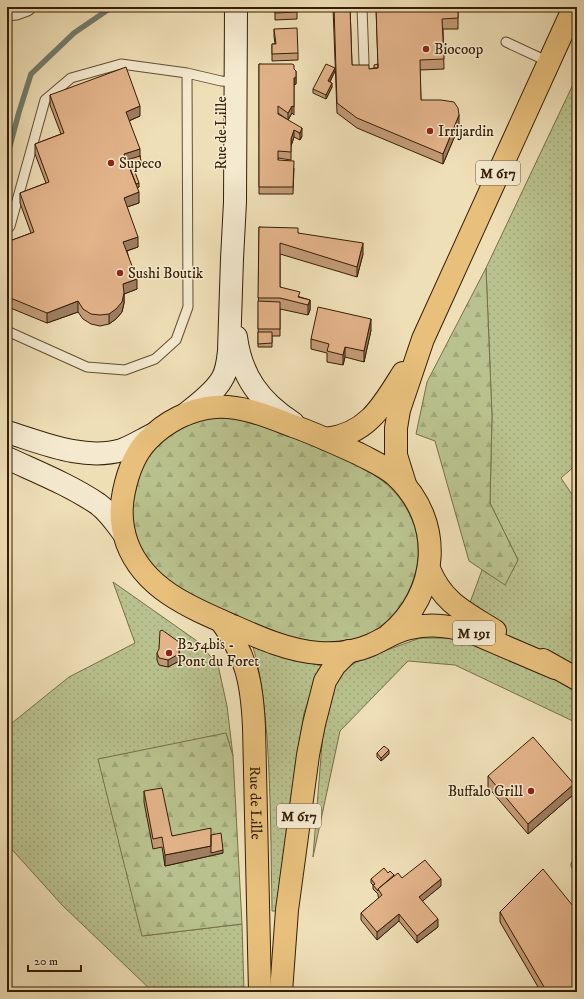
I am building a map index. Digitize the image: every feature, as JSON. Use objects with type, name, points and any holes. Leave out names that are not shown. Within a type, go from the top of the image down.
[{"type":"main road","name":"Rue de Lille","points":[[186,414],[222,380],[229,351],[236,195],[229,81],[222,7]]},
{"type":"main road","name":"Rue de Lille","points":[[229,81],[236,7]]},
{"type":"main road","name":"M 617","points":[[405,486],[396,455],[396,428],[400,410],[423,339],[574,7]]},
{"type":"main road","name":"Rue de Lille","points":[[231,302],[243,368],[267,404],[301,429]]},
{"type":"main road","name":"M 617","points":[[326,439],[345,435],[367,423],[385,402],[423,339]]},
{"type":"main road","points":[[7,458],[64,485],[98,504],[108,513],[124,534],[134,558],[150,579],[167,593],[221,621],[266,640],[304,651],[331,653],[349,651],[371,645],[389,635],[399,627],[414,607],[429,569],[430,543],[427,529],[417,504],[396,476],[383,466],[326,439],[269,417],[235,408],[215,407],[186,414],[165,425],[152,435],[139,450],[126,481],[121,510],[124,534]]},
{"type":"main road","points":[[7,432],[60,448],[97,453],[123,449],[152,435]]},
{"type":"main road","name":"M 191","points":[[429,569],[439,590],[454,604],[555,668]]},
{"type":"main road","name":"Rue de Lille","points":[[221,621],[232,635],[243,657],[252,697],[260,992]]},
{"type":"main road","name":"M 191","points":[[389,635],[421,626],[459,628],[555,668],[577,679]]},
{"type":"main road","name":"M 617","points":[[281,992],[288,903],[306,770],[314,724],[325,681],[335,665],[349,651]]},
{"type":"street","points":[[7,12],[16,11],[27,7]]},
{"type":"lane","points":[[362,7],[364,63]]},
{"type":"lane","points":[[506,42],[549,62]]},
{"type":"lane","points":[[7,229],[10,226],[45,100],[71,78],[121,64],[187,73],[229,81]]},
{"type":"lane","points":[[7,331],[87,366],[125,370],[155,359],[176,340],[188,307],[187,73]]},
{"type":"green space","points":[[577,76],[577,464],[561,478],[577,502],[577,723],[455,665],[408,661],[340,731],[313,857],[325,706],[340,672],[360,660],[420,638],[457,638],[482,570],[505,584],[518,560],[490,503],[492,416],[486,268]]},
{"type":"green space","points":[[486,268],[492,416],[490,503],[518,560],[505,585],[469,561],[435,441],[416,434],[427,382]]},
{"type":"green space","points":[[209,418],[236,419],[262,425],[287,434],[356,464],[380,479],[392,489],[402,501],[415,527],[418,542],[416,571],[403,602],[392,616],[379,628],[363,637],[333,643],[318,643],[289,636],[226,612],[184,591],[165,577],[149,561],[137,542],[132,521],[133,496],[139,473],[155,448],[170,434],[188,425]]},
{"type":"green space","points":[[113,582],[197,641],[218,665],[227,706],[233,756],[226,733],[142,936],[242,924],[244,992],[153,992],[62,905],[7,844],[7,727],[69,677],[135,643]]},
{"type":"green space","points":[[253,647],[321,666],[304,713],[289,818],[278,911],[272,911],[267,737],[261,680]]},
{"type":"green space","points":[[226,733],[233,756],[242,924],[142,936],[98,759]]},
{"type":"building","points":[[275,7],[297,7],[297,12],[275,13]]},
{"type":"building","points":[[334,7],[350,7],[352,65],[369,65],[369,69],[378,68],[376,7],[458,7],[458,18],[442,19],[444,59],[420,60],[421,100],[441,100],[454,102],[458,108],[459,115],[443,154],[357,118],[337,103]]},
{"type":"building","points":[[297,28],[298,53],[272,54],[272,44],[276,44],[274,29]]},
{"type":"building","points":[[259,64],[292,64],[294,65],[294,69],[296,71],[296,77],[294,78],[294,107],[292,106],[288,113],[278,106],[278,114],[302,128],[300,133],[294,130],[291,139],[291,152],[278,151],[278,160],[294,161],[293,187],[259,187]]},
{"type":"building","points":[[326,64],[335,68],[328,81],[332,83],[326,95],[313,89]]},
{"type":"building","points":[[378,64],[378,68],[374,68],[374,65]]},
{"type":"building","points":[[126,67],[140,106],[126,112],[140,149],[124,154],[139,192],[124,198],[138,237],[123,242],[137,279],[123,284],[124,293],[122,302],[109,314],[91,314],[83,309],[78,301],[47,313],[8,297],[7,242],[34,232],[20,193],[49,182],[35,144],[64,133],[50,95]]},
{"type":"building","points":[[140,156],[141,161],[132,164],[139,183],[136,184],[127,160]]},
{"type":"building","points":[[259,227],[298,228],[298,233],[363,243],[357,267],[280,243],[280,287],[300,292],[298,297],[310,300],[308,305],[280,298],[258,298]]},
{"type":"building","points":[[258,301],[280,302],[280,329],[258,329]]},
{"type":"building","points":[[318,307],[371,319],[364,351],[345,347],[343,355],[327,351],[329,344],[311,339]]},
{"type":"building","points":[[258,332],[272,332],[272,343],[258,344]]},
{"type":"building","name":"B254bis - Pont du Foret","points":[[162,630],[179,642],[179,654],[168,660],[159,658],[157,653],[159,649],[160,631]]},
{"type":"building","name":"Buffalo Grill","points":[[533,737],[574,784],[528,824],[488,776]]},
{"type":"building","points":[[384,746],[389,750],[381,758],[377,753]]},
{"type":"building","points":[[162,788],[172,836],[211,828],[211,846],[165,855],[162,837],[153,839],[144,791]]},
{"type":"building","points":[[221,833],[223,850],[211,853],[211,835]]},
{"type":"building","points":[[425,860],[441,879],[419,897],[438,919],[417,936],[399,914],[377,932],[361,913],[382,895],[378,889],[379,888],[398,873],[402,878]]},
{"type":"building","points":[[384,868],[388,873],[390,871],[394,875],[378,889],[378,891],[373,885],[375,884],[371,879]]},
{"type":"building","points":[[543,869],[577,911],[577,992],[547,992],[500,912]]},
{"type":"waterway","points":[[7,157],[31,74],[74,33],[112,7]]},
{"type":"place","name":"Biocoop","points":[[426,49]]},
{"type":"place","name":"Irrijardin","points":[[430,131]]},
{"type":"place","name":"Supeco","points":[[111,163]]},
{"type":"place","name":"Sushi Boutik","points":[[120,273]]},
{"type":"place","name":"B254bis - Pont du Foret","points":[[169,653]]},
{"type":"place","name":"Buffalo Grill","points":[[531,791]]}]
